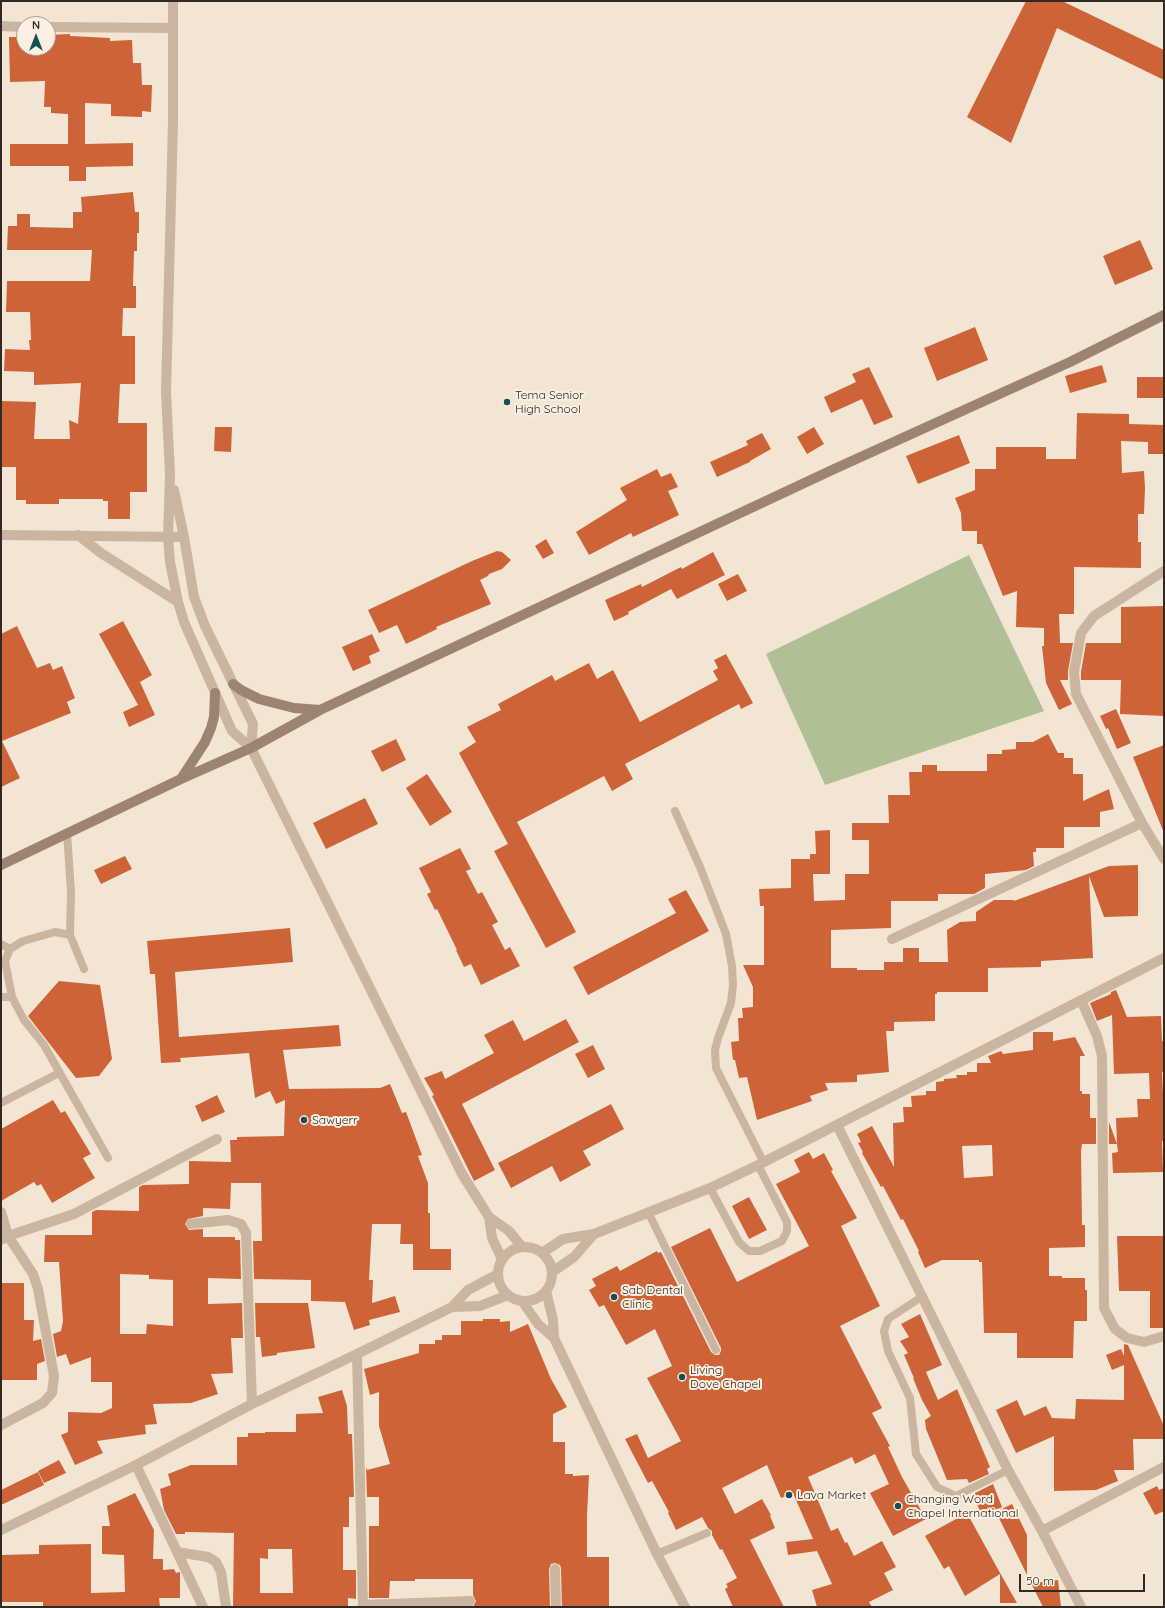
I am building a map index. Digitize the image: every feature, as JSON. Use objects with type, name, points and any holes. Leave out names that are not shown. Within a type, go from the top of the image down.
[{"type":"main road","points":[[1,865],[181,779],[252,748],[320,710],[832,470],[1070,362],[1164,315]]},
{"type":"main road","points":[[233,684],[259,699],[294,708],[320,710]]},
{"type":"main road","points":[[181,779],[205,742],[211,728],[214,717],[216,693]]},
{"type":"street","points":[[173,1],[166,392],[170,475],[168,537],[170,562],[178,602],[184,622],[232,731],[252,748],[462,1174],[489,1217],[509,1231],[522,1247]]},
{"type":"street","points":[[1,26],[16,27]]},
{"type":"street","points":[[56,27],[173,28]]},
{"type":"street","points":[[170,475],[184,537],[194,597],[199,611],[253,724],[252,748]]},
{"type":"street","points":[[1,535],[184,537]]},
{"type":"street","points":[[78,535],[101,553],[178,602]]},
{"type":"street","points":[[1164,571],[1094,616],[1081,633],[1074,672],[1076,694],[1142,823],[1164,858]]},
{"type":"street","points":[[892,939],[1142,823]]},
{"type":"street","points":[[542,1253],[564,1239],[594,1234],[710,1188],[761,1164],[1164,958]]},
{"type":"street","points":[[1081,1000],[1096,1036],[1102,1056],[1104,1308],[1115,1329],[1127,1338],[1144,1342],[1164,1336]]},
{"type":"street","points":[[837,1125],[1008,1470],[1042,1531],[1081,1607]]},
{"type":"street","points":[[5,1238],[74,1214],[217,1139]]},
{"type":"street","points":[[1,1212],[5,1238],[33,1274],[38,1289],[54,1376],[52,1393],[43,1403],[1,1425]]},
{"type":"street","points":[[489,1217],[492,1238],[502,1259]]},
{"type":"street","points":[[191,1224],[228,1220],[241,1224],[246,1232],[252,1404]]},
{"type":"street","points":[[552,1272],[574,1257],[594,1234]]},
{"type":"street","points":[[522,1247],[533,1248],[542,1253],[549,1261],[552,1272],[551,1282],[546,1291],[535,1299],[522,1301],[508,1295],[501,1286],[498,1274],[502,1259],[507,1253],[522,1247]]},
{"type":"street","points":[[1,1530],[136,1465],[252,1404],[452,1307],[468,1290],[498,1274]]},
{"type":"street","points":[[546,1291],[553,1320],[554,1338],[657,1554],[685,1607]]},
{"type":"street","points":[[452,1307],[480,1306],[508,1295]]},
{"type":"street","points":[[522,1301],[538,1324],[554,1338]]},
{"type":"street","points":[[357,1354],[363,1606],[470,1601]]},
{"type":"street","points":[[136,1465],[203,1607]]},
{"type":"street","points":[[1042,1531],[1164,1467]]},
{"type":"street","points":[[177,1552],[208,1556],[216,1562],[221,1572],[226,1607]]},
{"type":"street","points":[[555,1569],[556,1607]]},
{"type":"lane","points":[[675,811],[711,893],[726,934],[732,966],[733,985],[731,1003],[715,1050],[716,1068],[787,1222],[787,1231],[782,1241],[760,1251],[748,1251],[739,1242],[710,1188]]},
{"type":"lane","points":[[67,833],[72,892],[70,935],[84,969]]},
{"type":"lane","points":[[70,935],[55,932],[23,941],[10,949],[5,961],[12,997],[24,1020],[44,1045],[108,1158]]},
{"type":"lane","points":[[1,944],[10,949]]},
{"type":"lane","points":[[1,997],[12,997]]},
{"type":"lane","points":[[1,1103],[59,1073]]},
{"type":"lane","points":[[648,1212],[716,1350]]},
{"type":"lane","points":[[923,1296],[888,1319],[884,1331],[888,1351],[910,1398],[916,1454],[937,1487],[956,1496],[1008,1470]]},
{"type":"lane","points":[[657,1554],[707,1533]]},
{"type":"green space","points":[[969,555],[1044,711],[825,785],[766,654]]},
{"type":"building","points":[[1026,1],[1062,1],[1164,50],[1164,80],[1057,28],[1011,143],[967,117]]},
{"type":"building","points":[[70,34],[70,36],[110,38],[110,41],[132,40],[133,63],[141,63],[142,85],[152,85],[151,112],[142,111],[142,117],[111,116],[111,104],[85,103],[85,144],[133,143],[133,166],[86,167],[86,181],[69,181],[69,166],[10,166],[10,144],[68,144],[68,114],[51,113],[51,107],[44,107],[45,81],[10,82],[9,37],[16,37],[16,56],[56,56],[56,35]]},
{"type":"building","points":[[133,192],[135,212],[139,212],[137,251],[134,251],[133,286],[136,286],[136,308],[123,308],[122,336],[135,336],[135,384],[120,384],[118,423],[147,423],[147,492],[130,492],[130,519],[108,519],[108,501],[103,501],[103,499],[59,499],[59,504],[26,504],[26,500],[16,500],[16,467],[1,467],[1,401],[36,402],[34,439],[70,439],[69,420],[78,424],[81,383],[34,385],[34,372],[4,371],[5,349],[30,350],[29,340],[31,340],[30,312],[6,312],[7,281],[90,281],[92,250],[7,250],[8,226],[17,226],[17,214],[30,214],[30,227],[73,228],[73,212],[82,212],[81,197]]},
{"type":"building","points":[[1140,240],[1153,269],[1115,285],[1103,256]]},
{"type":"building","points":[[975,327],[988,360],[937,381],[924,348]]},
{"type":"building","points":[[1102,365],[1107,382],[1070,393],[1065,376]]},
{"type":"building","points":[[869,367],[893,417],[874,425],[862,399],[831,413],[824,397],[856,382],[852,374]]},
{"type":"building","points":[[1137,377],[1164,377],[1164,398],[1137,398]]},
{"type":"building","points":[[1077,413],[1129,414],[1129,424],[1164,425],[1164,454],[1148,454],[1148,442],[1121,441],[1122,473],[1144,471],[1144,514],[1138,514],[1138,542],[1141,542],[1141,568],[1074,567],[1074,614],[1059,614],[1060,643],[1073,643],[1068,671],[1068,680],[1060,680],[1072,704],[1059,710],[1046,683],[1042,646],[1044,646],[1044,628],[1016,627],[1017,591],[1003,596],[982,544],[977,544],[977,531],[962,531],[961,513],[955,498],[975,490],[975,469],[996,469],[996,447],[1046,447],[1046,459],[1076,459]]},
{"type":"building","points":[[215,427],[232,427],[231,452],[214,451]]},
{"type":"building","points":[[814,427],[824,444],[807,454],[797,437]]},
{"type":"building","points":[[762,433],[771,449],[750,462],[717,477],[710,462],[748,445],[746,441]]},
{"type":"building","points":[[959,435],[970,463],[918,484],[906,456]]},
{"type":"building","points":[[657,469],[661,477],[671,473],[678,487],[668,491],[679,515],[633,537],[631,533],[589,555],[576,532],[627,500],[620,488]]},
{"type":"building","points":[[546,539],[554,553],[543,559],[535,546]]},
{"type":"building","points":[[497,551],[502,552],[511,560],[502,569],[489,574],[480,580],[491,604],[436,627],[437,629],[406,644],[397,625],[379,633],[368,610],[472,561]]},
{"type":"building","points":[[713,552],[725,575],[677,599],[671,589],[628,612],[629,614],[614,621],[605,600],[641,584],[642,587],[681,567],[682,569]]},
{"type":"building","points":[[738,574],[747,591],[727,601],[718,584]]},
{"type":"building","points":[[1164,606],[1164,716],[1120,714],[1121,680],[1081,680],[1086,643],[1121,643],[1121,607]]},
{"type":"building","points":[[123,621],[152,675],[140,682],[155,715],[129,727],[123,712],[138,705],[99,634]]},
{"type":"building","points":[[17,626],[37,668],[50,663],[53,670],[62,666],[75,698],[67,702],[71,713],[2,741],[20,778],[1,787],[1,634]]},
{"type":"building","points":[[372,634],[380,651],[369,656],[371,663],[353,671],[342,647]]},
{"type":"building","points":[[726,654],[753,703],[741,709],[739,704],[625,764],[633,779],[612,791],[604,776],[517,822],[576,932],[546,948],[494,851],[508,844],[459,753],[476,742],[467,727],[501,710],[498,704],[552,675],[555,681],[589,663],[597,679],[613,670],[640,722],[718,680],[713,671],[718,668],[714,660]]},
{"type":"building","points":[[1116,709],[1131,743],[1117,749],[1108,728],[1106,729],[1100,716]]},
{"type":"building","points":[[1048,734],[1058,753],[1064,753],[1064,758],[1073,758],[1073,774],[1083,774],[1083,801],[1109,789],[1114,809],[1100,812],[1100,827],[1064,827],[1064,848],[1036,848],[1036,852],[1033,852],[1034,866],[1026,870],[985,874],[985,888],[974,894],[938,894],[938,901],[891,901],[891,928],[831,930],[831,968],[884,970],[884,962],[903,962],[903,948],[919,948],[919,962],[948,962],[947,930],[960,922],[976,921],[976,912],[994,900],[1014,901],[1109,866],[1138,865],[1138,916],[1104,917],[1089,876],[1093,958],[1041,961],[1041,967],[988,968],[988,992],[937,992],[937,994],[935,994],[935,1021],[894,1022],[894,1031],[886,1031],[889,1072],[857,1075],[857,1082],[825,1083],[828,1090],[810,1096],[812,1101],[757,1120],[747,1077],[739,1078],[735,1060],[733,1060],[731,1042],[739,1041],[738,1018],[743,1018],[742,1008],[753,1007],[753,987],[743,965],[764,965],[764,906],[760,906],[759,889],[791,888],[791,859],[810,859],[810,854],[816,854],[815,831],[830,830],[830,874],[813,874],[814,901],[845,900],[845,874],[869,874],[869,840],[852,840],[852,823],[889,823],[888,795],[910,795],[909,772],[922,772],[922,765],[937,765],[937,771],[987,771],[987,754],[1002,754],[1002,750],[1016,749],[1016,742],[1033,742]]},
{"type":"building","points":[[396,739],[406,760],[382,772],[371,751]]},
{"type":"building","points":[[1164,745],[1164,833],[1133,757]]},
{"type":"building","points":[[427,774],[452,812],[430,826],[406,788]]},
{"type":"building","points":[[365,798],[378,824],[326,849],[313,823]]},
{"type":"building","points":[[460,848],[471,869],[466,871],[478,894],[482,892],[498,922],[492,925],[505,950],[510,947],[520,966],[481,985],[471,964],[464,967],[437,909],[435,910],[427,894],[431,892],[419,868]]},
{"type":"building","points":[[125,856],[132,869],[101,884],[94,870]]},
{"type":"building","points":[[686,890],[709,931],[588,995],[573,967],[676,913],[668,899]]},
{"type":"building","points":[[290,928],[293,962],[175,972],[179,1037],[339,1025],[341,1046],[283,1050],[289,1089],[380,1088],[390,1084],[402,1113],[406,1112],[422,1155],[418,1156],[428,1183],[430,1249],[451,1249],[451,1270],[413,1270],[413,1244],[400,1244],[401,1224],[372,1224],[369,1280],[373,1280],[372,1303],[395,1296],[400,1312],[369,1320],[370,1325],[354,1330],[345,1302],[311,1301],[311,1280],[254,1279],[253,1241],[262,1241],[261,1183],[231,1183],[230,1209],[203,1208],[203,1216],[188,1219],[185,1224],[189,1230],[203,1229],[203,1237],[235,1237],[235,1240],[240,1240],[241,1279],[208,1278],[208,1304],[242,1303],[243,1338],[231,1338],[233,1373],[211,1374],[218,1394],[191,1403],[153,1404],[157,1424],[145,1425],[146,1434],[97,1441],[103,1453],[75,1465],[61,1435],[68,1432],[68,1412],[101,1413],[112,1408],[112,1382],[91,1382],[91,1357],[70,1365],[66,1354],[57,1357],[53,1334],[61,1331],[63,1321],[59,1262],[44,1262],[45,1235],[92,1235],[92,1212],[96,1210],[139,1211],[139,1187],[143,1185],[189,1184],[189,1161],[231,1162],[230,1140],[237,1140],[237,1137],[284,1136],[285,1100],[276,1104],[270,1091],[255,1098],[249,1053],[180,1058],[181,1062],[161,1063],[155,974],[150,974],[147,941]],"holes":[[[120,1274],[149,1275],[149,1279],[173,1280],[173,1326],[147,1324],[146,1334],[120,1334]]]},
{"type":"building","points":[[59,981],[100,985],[112,1059],[99,1076],[76,1078],[28,1016]]},
{"type":"building","points":[[1116,990],[1127,1017],[1161,1016],[1162,1041],[1164,1041],[1164,1072],[1162,1072],[1164,1116],[1164,1141],[1162,1141],[1163,1172],[1113,1173],[1112,1153],[1118,1152],[1116,1118],[1138,1117],[1137,1099],[1150,1099],[1149,1073],[1114,1074],[1112,1015],[1097,1021],[1090,1003],[1111,994],[1111,992]]},
{"type":"building","points":[[566,1019],[579,1042],[462,1104],[495,1170],[474,1181],[432,1096],[434,1095],[424,1078],[442,1071],[445,1079],[494,1053],[484,1035],[513,1020],[524,1041]]},
{"type":"building","points":[[1033,1032],[1053,1032],[1053,1041],[1075,1037],[1085,1056],[1080,1056],[1080,1091],[1082,1091],[1082,1094],[1090,1094],[1090,1118],[1096,1118],[1096,1144],[1082,1144],[1081,1151],[1082,1225],[1085,1225],[1085,1247],[1049,1248],[1049,1276],[1062,1276],[1062,1278],[1085,1278],[1085,1290],[1087,1290],[1087,1321],[1074,1321],[1073,1358],[1017,1358],[1017,1333],[984,1333],[982,1262],[979,1262],[979,1260],[942,1260],[925,1268],[918,1252],[919,1251],[903,1219],[901,1220],[883,1186],[881,1187],[858,1143],[861,1142],[857,1134],[872,1126],[894,1167],[893,1123],[904,1122],[903,1107],[912,1107],[911,1096],[926,1095],[926,1091],[936,1091],[936,1082],[944,1081],[944,1079],[957,1078],[956,1075],[967,1075],[967,1072],[977,1072],[977,1063],[991,1063],[988,1056],[1001,1051],[1003,1054],[1033,1050]],"holes":[[[992,1145],[993,1176],[964,1178],[962,1146]]]},
{"type":"building","points":[[593,1045],[605,1069],[588,1078],[575,1054]]},
{"type":"building","points":[[217,1095],[225,1112],[202,1122],[195,1106]]},
{"type":"building","points":[[53,1100],[61,1113],[65,1111],[91,1154],[83,1158],[95,1178],[52,1203],[41,1184],[37,1186],[34,1182],[1,1201],[1,1129]]},
{"type":"building","points":[[611,1104],[624,1129],[583,1151],[591,1165],[560,1182],[552,1166],[511,1188],[498,1163]]},
{"type":"building","points":[[1109,1122],[1117,1144],[1109,1144]]},
{"type":"building","points":[[809,1152],[813,1159],[824,1153],[833,1170],[831,1171],[857,1218],[841,1226],[880,1306],[840,1326],[882,1408],[872,1413],[890,1446],[888,1447],[902,1477],[926,1519],[893,1536],[870,1493],[889,1484],[875,1454],[855,1464],[852,1457],[808,1477],[831,1531],[838,1528],[845,1543],[847,1542],[854,1556],[882,1541],[896,1567],[884,1573],[893,1590],[869,1602],[872,1607],[817,1607],[812,1590],[832,1584],[817,1551],[788,1555],[786,1542],[813,1539],[793,1493],[781,1498],[767,1465],[722,1488],[735,1514],[762,1499],[771,1515],[770,1516],[775,1528],[750,1540],[784,1607],[733,1607],[725,1589],[728,1587],[726,1584],[737,1578],[722,1549],[720,1550],[712,1535],[712,1531],[708,1528],[702,1517],[676,1530],[668,1513],[669,1512],[652,1481],[648,1483],[625,1439],[637,1434],[648,1458],[681,1441],[647,1378],[672,1366],[655,1329],[626,1345],[604,1305],[599,1307],[589,1290],[596,1286],[592,1279],[617,1266],[620,1271],[657,1251],[658,1253],[661,1252],[711,1352],[715,1355],[719,1355],[721,1348],[671,1247],[710,1228],[737,1282],[809,1246],[776,1184],[800,1172],[794,1160]]},
{"type":"building","points":[[749,1197],[767,1230],[749,1239],[732,1206]]},
{"type":"building","points":[[1117,1236],[1164,1236],[1164,1328],[1150,1328],[1150,1291],[1119,1291]]},
{"type":"building","points":[[1,1283],[24,1283],[24,1320],[34,1320],[33,1341],[41,1339],[45,1361],[37,1364],[37,1380],[1,1380]]},
{"type":"building","points":[[255,1303],[308,1303],[315,1348],[277,1353],[277,1355],[262,1357],[260,1337],[256,1337]]},
{"type":"building","points":[[920,1314],[942,1365],[926,1372],[938,1400],[957,1389],[990,1467],[987,1469],[989,1474],[969,1483],[967,1479],[947,1480],[926,1429],[925,1420],[931,1416],[922,1400],[904,1355],[908,1353],[900,1341],[909,1337],[901,1324]]},
{"type":"building","points":[[483,1319],[500,1319],[500,1322],[510,1321],[510,1332],[528,1324],[551,1379],[567,1407],[553,1414],[553,1442],[565,1442],[565,1474],[573,1474],[573,1476],[589,1475],[587,1557],[609,1557],[609,1607],[562,1607],[561,1568],[560,1565],[555,1563],[551,1564],[549,1569],[550,1607],[473,1607],[476,1601],[473,1595],[473,1579],[415,1579],[415,1581],[390,1581],[389,1598],[369,1598],[369,1526],[379,1526],[379,1497],[367,1497],[366,1467],[367,1470],[390,1464],[379,1426],[379,1392],[370,1395],[364,1369],[419,1353],[419,1344],[435,1344],[435,1340],[442,1340],[442,1335],[461,1335],[461,1321],[483,1321]]},
{"type":"building","points":[[1124,1344],[1128,1345],[1164,1426],[1164,1439],[1133,1439],[1134,1470],[1114,1470],[1118,1481],[1096,1490],[1054,1491],[1054,1436],[1016,1453],[996,1410],[1017,1400],[1024,1416],[1046,1406],[1052,1418],[1075,1419],[1076,1399],[1124,1400],[1124,1365],[1112,1370],[1106,1355],[1121,1349],[1124,1356]]},
{"type":"building","points":[[342,1390],[347,1406],[348,1434],[352,1434],[354,1497],[349,1497],[349,1527],[343,1527],[343,1570],[356,1570],[356,1599],[348,1598],[348,1606],[233,1607],[234,1533],[185,1532],[185,1534],[176,1534],[164,1510],[160,1489],[171,1485],[168,1474],[191,1465],[237,1465],[237,1437],[248,1437],[248,1433],[296,1432],[296,1414],[323,1413],[318,1397]],"holes":[[[268,1549],[292,1549],[293,1593],[260,1593],[260,1558],[268,1559]]]},
{"type":"building","points":[[59,1460],[66,1473],[44,1483],[38,1471]]},
{"type":"building","points":[[38,1472],[44,1485],[1,1505],[1,1490]]},
{"type":"building","points":[[993,1484],[1002,1507],[982,1516],[973,1494]]},
{"type":"building","points":[[1157,1486],[1159,1490],[1164,1488],[1164,1511],[1155,1515],[1143,1493]]},
{"type":"building","points":[[135,1493],[154,1530],[153,1559],[163,1559],[163,1570],[174,1569],[176,1573],[180,1572],[180,1598],[159,1598],[160,1607],[43,1607],[43,1602],[1,1602],[1,1555],[39,1554],[39,1545],[91,1544],[91,1593],[125,1592],[124,1555],[102,1554],[102,1526],[110,1526],[107,1506]]},
{"type":"building","points":[[1012,1504],[1027,1535],[1027,1575],[996,1512]]},
{"type":"building","points":[[967,1513],[1017,1603],[1000,1603],[1000,1574],[965,1596],[949,1566],[944,1569],[925,1536]]},
{"type":"building","points":[[1058,1580],[1061,1607],[1043,1607],[1031,1583]]},
{"type":"place","name":"Tema Senior High School","points":[[507,402]]},
{"type":"place","name":"Sawyerr","points":[[304,1120]]},
{"type":"place","name":"Sab Dental Clinic","points":[[614,1297]]},
{"type":"place","name":"Living Dove Chapel","points":[[682,1377]]},
{"type":"place","name":"Lava Market","points":[[789,1495]]},
{"type":"place","name":"Changing Word Chapel International","points":[[898,1506]]}]
